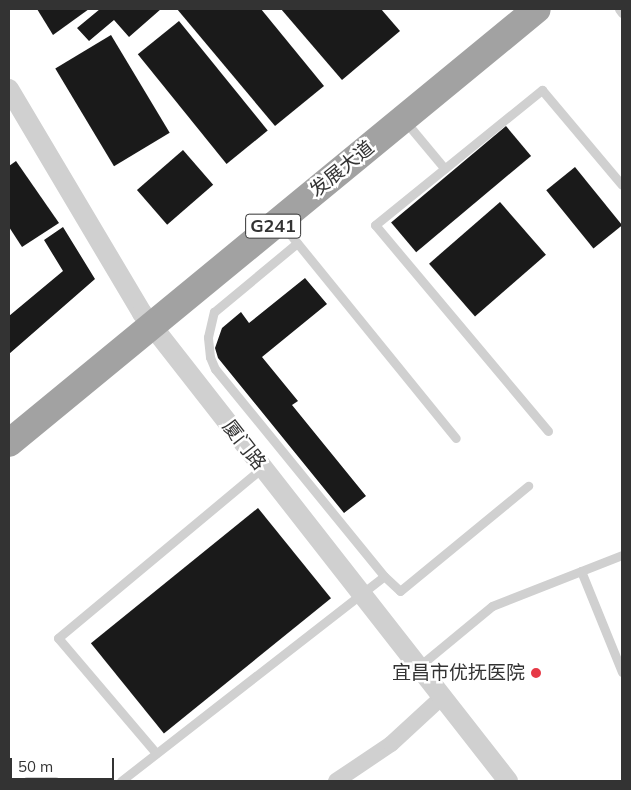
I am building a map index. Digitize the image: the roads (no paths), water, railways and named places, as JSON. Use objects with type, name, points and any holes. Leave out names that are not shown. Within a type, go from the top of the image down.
[{"type":"highway","name":"发展大道","points":[[9,444],[147,319],[512,9]]},
{"type":"highway","name":"发展大道","points":[[9,422],[279,221],[537,9]]},
{"type":"street","name":"厦门路","points":[[9,89],[147,319],[416,668],[508,781]]},
{"type":"street","points":[[336,781],[391,744],[441,698]]},
{"type":"lane","points":[[619,9],[622,13]]},
{"type":"lane","points":[[548,431],[375,225],[542,90],[622,185]]},
{"type":"lane","points":[[403,119],[445,169]]},
{"type":"lane","points":[[279,221],[456,438]]},
{"type":"lane","points":[[297,243],[214,312],[208,337],[210,357],[215,369],[384,576],[400,592],[528,486]]},
{"type":"lane","points":[[156,753],[58,638],[262,468]]},
{"type":"lane","points":[[416,668],[479,614],[622,555]]},
{"type":"lane","points":[[581,571],[622,672]]},
{"type":"lane","points":[[121,781],[358,593],[384,576]]},
{"type":"lane","points":[[27,781],[55,781]]},
{"type":"place","name":"宜昌市优抚医院","points":[[536,673]]}]
